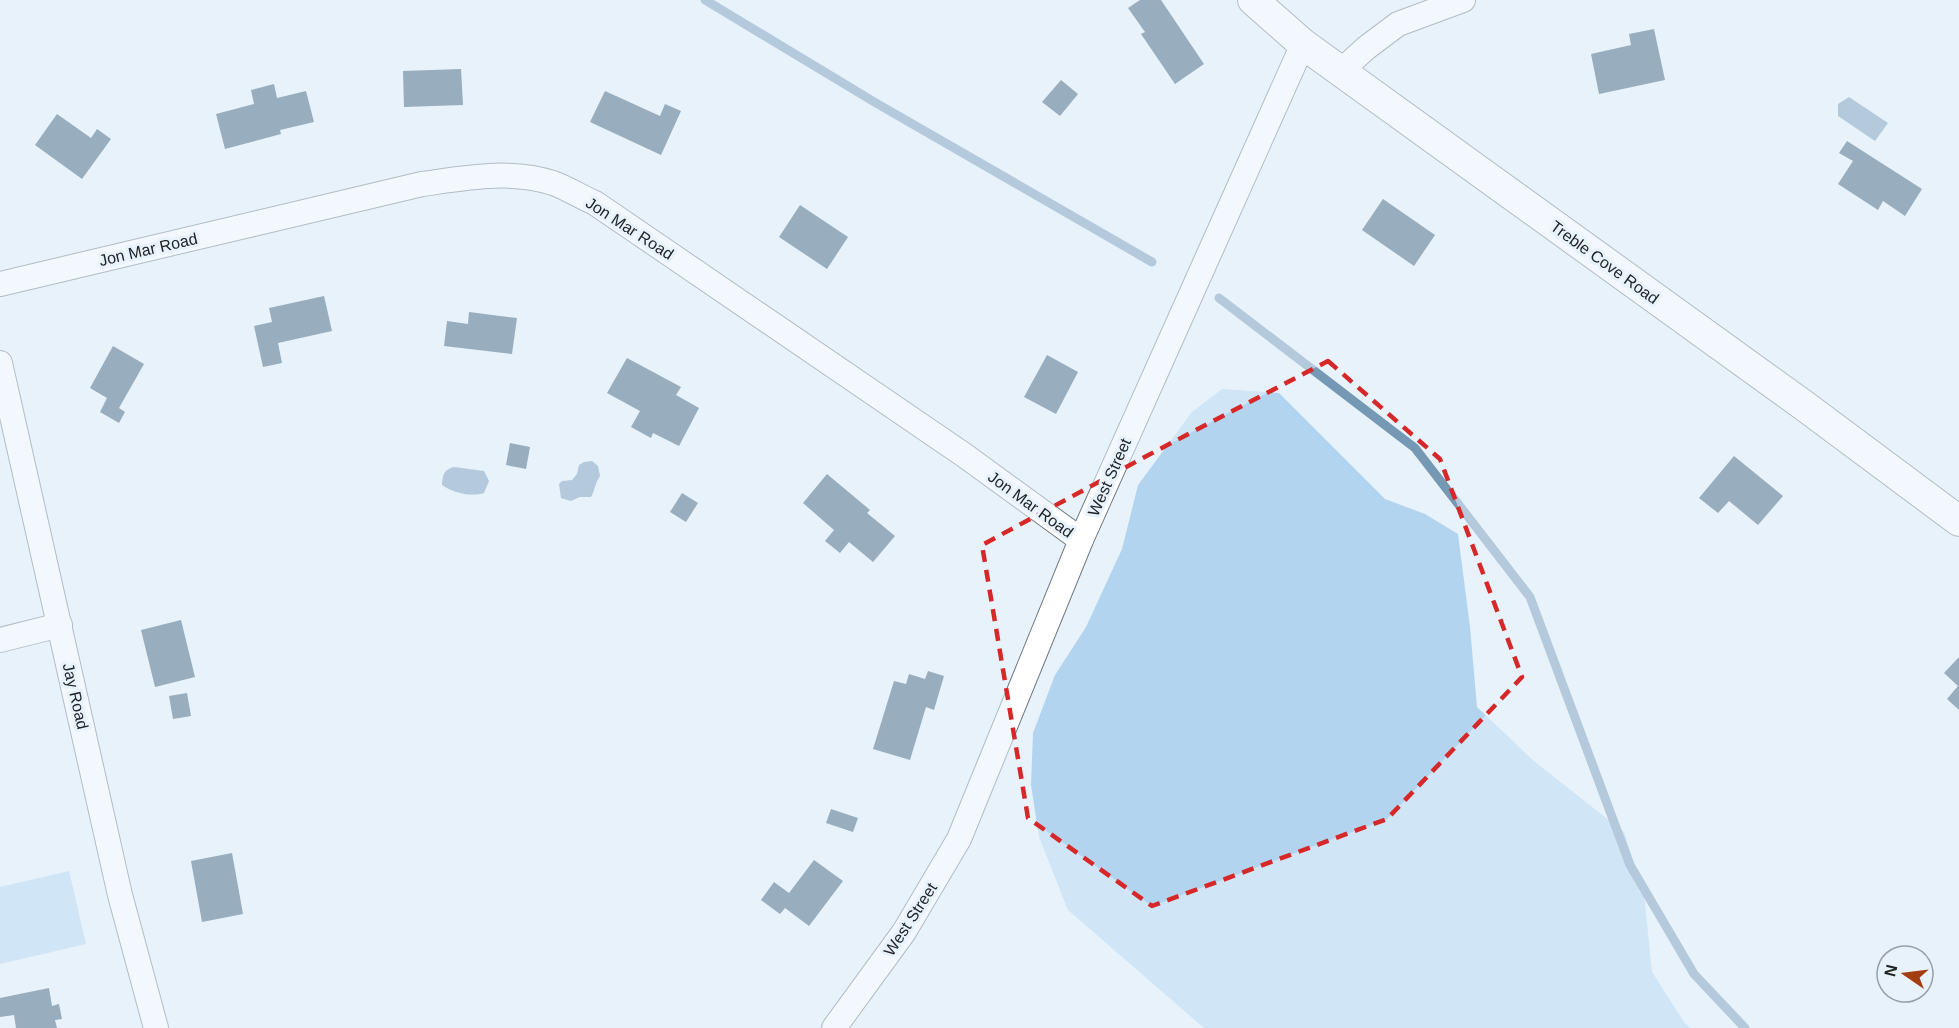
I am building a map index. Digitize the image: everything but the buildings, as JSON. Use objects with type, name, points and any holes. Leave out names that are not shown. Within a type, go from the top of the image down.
[{"type":"street","name":"Treble Cove Road","points":[[1253,0],[1303,44],[1806,407],[1959,521]]},
{"type":"street","points":[[1341,70],[1398,24],[1463,0]]},
{"type":"street","name":"West Street","points":[[834,1028],[904,932],[959,839],[1081,540],[1303,44]]},
{"type":"street","name":"Jon Mar Road","points":[[0,284],[422,184],[484,175],[519,176],[552,183],[595,203],[935,435],[1081,540]]},
{"type":"street","name":"Jay Road","points":[[0,363],[120,895],[156,1028]]},
{"type":"street","points":[[0,640],[60,625]]},
{"type":"highlighted area","points":[[1328,361],[1440,459],[1522,677],[1387,819],[1152,906],[1028,818],[982,545]]},
{"type":"shaded area","points":[[1849,97],[1888,123],[1875,141],[1838,116],[1838,104]]},
{"type":"shaded area","points":[[1222,389],[1279,393],[1385,499],[1425,514],[1458,534],[1477,707],[1535,762],[1624,832],[1644,894],[1652,972],[1690,1028],[1204,1028],[1068,910],[1039,837],[1031,785],[1033,733],[1055,675],[1086,627],[1122,549],[1138,485],[1192,412]]},
{"type":"shaded area","points":[[592,461],[598,466],[600,476],[591,497],[580,497],[571,501],[561,498],[559,484],[562,481],[572,480],[577,474],[579,465]]},
{"type":"shaded area","points":[[454,467],[484,471],[489,481],[484,493],[462,494],[442,485],[444,473]]},
{"type":"shaded area","points":[[69,871],[86,944],[0,964],[0,887]]},
{"type":"waterway","points":[[705,0],[876,103],[1152,262]]},
{"type":"waterway","points":[[1219,298],[1415,448],[1530,597],[1630,865],[1694,974],[1745,1028]]}]
